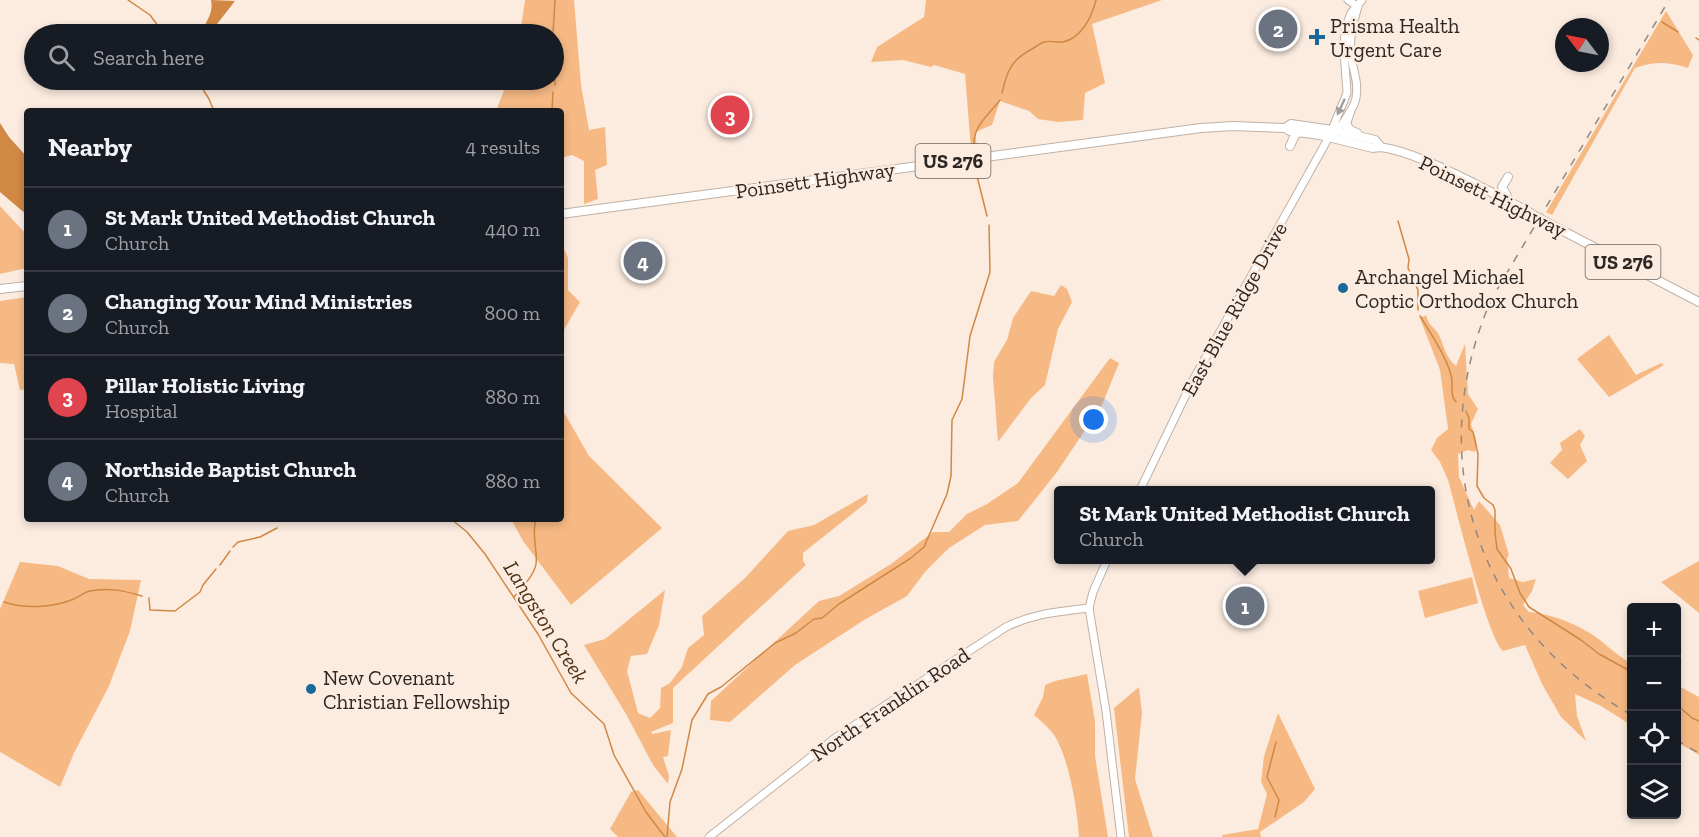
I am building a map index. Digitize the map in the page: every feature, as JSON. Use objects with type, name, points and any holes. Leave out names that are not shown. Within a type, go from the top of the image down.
[{"type":"highway","points":[[1350,112],[1346,121],[1348,127],[1369,138]]},
{"type":"highway","name":"Poinsett Highway","points":[[1285,128],[1291,124],[1373,148],[1380,146],[1444,169],[1699,302]]},
{"type":"highway","name":"Poinsett Highway","points":[[564,214],[1201,128],[1255,126],[1285,128],[1299,132],[1369,138],[1376,140],[1380,146]]},
{"type":"highway","points":[[1290,146],[1299,132]]},
{"type":"highway","points":[[1508,177],[1502,187],[1512,203]]},
{"type":"highway","points":[[0,289],[24,286]]},
{"type":"main road","points":[[1348,0],[1360,3]]},
{"type":"main road","points":[[1330,134],[1340,127],[1357,96],[1350,34],[1360,3]]},
{"type":"main road","points":[[1330,134],[1332,124],[1345,100],[1347,88],[1345,28],[1351,13],[1360,3]]},
{"type":"main road","name":"East Blue Ridge Drive","points":[[1142,486],[1192,382],[1330,134]]},
{"type":"main road","points":[[1105,564],[1093,591],[1089,608],[1104,694],[1121,837]]},
{"type":"main road","name":"North Franklin Road","points":[[709,837],[835,738],[1006,627],[1048,612],[1089,608]]},
{"type":"shaded area","points":[[211,0],[235,1],[217,24],[205,24],[212,5]]},
{"type":"shaded area","points":[[525,0],[574,0],[581,85],[589,130],[605,127],[607,165],[595,170],[598,199],[584,204],[584,161],[572,155],[564,157],[564,108],[497,108],[504,90],[564,90],[564,24],[521,24]]},
{"type":"shaded area","points":[[926,0],[1162,0],[1092,24],[1105,83],[1085,93],[1083,120],[1058,122],[1038,119],[1029,111],[1000,101],[992,125],[975,132],[977,147],[971,149],[965,74],[934,65],[931,67],[903,60],[871,62],[877,47],[924,17]]},
{"type":"shaded area","points":[[1666,11],[1693,55],[1688,68],[1661,63],[1635,68],[1552,215],[1546,212]]},
{"type":"shaded area","points":[[0,123],[24,154],[24,212],[0,192]]},
{"type":"shaded area","points":[[0,206],[24,232],[24,269],[0,274]]},
{"type":"shaded area","points":[[564,249],[568,258],[568,290],[580,302],[564,330]]},
{"type":"shaded area","points":[[1061,285],[1067,289],[1072,302],[1058,329],[1045,385],[1031,398],[998,442],[994,362],[1007,340],[1013,318],[1031,291],[1054,296]]},
{"type":"shaded area","points":[[24,297],[24,389],[20,390],[14,364],[0,363],[0,301]]},
{"type":"shaded area","points":[[1426,315],[1429,323],[1439,335],[1448,356],[1456,366],[1465,344],[1468,394],[1478,409],[1471,424],[1476,438],[1475,452],[1468,450],[1458,454],[1459,477],[1474,510],[1479,501],[1500,525],[1509,555],[1507,558],[1509,578],[1523,582],[1536,579],[1523,605],[1529,612],[1552,616],[1581,628],[1627,660],[1627,722],[1601,706],[1575,694],[1577,716],[1586,741],[1561,717],[1542,684],[1525,645],[1503,651],[1496,641],[1481,598],[1448,480],[1440,462],[1431,450],[1437,438],[1448,429],[1440,370],[1420,318]]},
{"type":"shaded area","points":[[1609,335],[1636,375],[1661,363],[1664,365],[1609,397],[1577,359]]},
{"type":"shaded area","points":[[1110,358],[1119,363],[1102,405],[1057,472],[1018,521],[985,525],[949,548],[925,572],[907,596],[864,620],[795,665],[730,722],[710,720],[711,701],[819,601],[839,596],[891,564],[933,532],[949,532],[967,514],[987,504],[1018,483]]},
{"type":"shaded area","points":[[564,412],[589,456],[662,528],[571,605],[523,541],[513,522],[564,522]]},
{"type":"shaded area","points":[[1580,429],[1585,436],[1580,445],[1587,461],[1568,479],[1550,463],[1562,450],[1560,443]]},
{"type":"shaded area","points":[[868,494],[867,502],[803,553],[803,561],[806,565],[673,688],[673,723],[651,732],[653,734],[671,730],[668,756],[663,757],[669,776],[668,784],[653,765],[626,714],[584,645],[605,639],[665,590],[659,625],[647,654],[631,656],[627,671],[638,713],[650,718],[660,708],[661,688],[670,683],[682,667],[688,648],[704,635],[702,616],[745,578],[788,531],[814,525]]},
{"type":"shaded area","points":[[1699,561],[1699,613],[1661,582]]},
{"type":"shaded area","points":[[20,562],[58,566],[89,579],[141,580],[130,631],[109,686],[74,753],[60,787],[0,752],[0,609]]},
{"type":"shaded area","points":[[1472,577],[1478,603],[1425,618],[1418,591]]},
{"type":"shaded area","points":[[1087,674],[1095,721],[1095,756],[1108,837],[1079,837],[1072,787],[1062,750],[1047,726],[1034,715],[1043,697],[1045,685]]},
{"type":"shaded area","points":[[1139,687],[1142,713],[1135,779],[1153,837],[1129,837],[1114,708]]},
{"type":"shaded area","points":[[1681,687],[1699,697],[1699,755],[1681,744]]},
{"type":"shaded area","points":[[1278,713],[1315,789],[1304,802],[1260,832],[1261,837],[1223,837],[1222,835],[1258,829],[1267,794],[1261,782],[1264,756]]},
{"type":"shaded area","points":[[638,790],[677,837],[618,837],[610,829],[631,792]]},
{"type":"waterway","points":[[128,0],[150,15],[157,24]]},
{"type":"waterway","points":[[554,24],[555,0]]},
{"type":"waterway","points":[[1002,93],[1008,72],[1019,57],[1042,43],[1063,42],[1076,36],[1089,19],[1096,0]]},
{"type":"waterway","points":[[1662,22],[1678,32]]},
{"type":"waterway","points":[[203,90],[213,108]]},
{"type":"waterway","points":[[552,108],[553,92]]},
{"type":"waterway","points":[[974,152],[977,129],[1000,100]]},
{"type":"waterway","points":[[975,168],[987,216]]},
{"type":"waterway","points":[[1398,221],[1409,259],[1408,268],[1418,290],[1418,310]]},
{"type":"waterway","points":[[667,837],[670,802],[682,769],[692,720],[708,694],[721,687],[775,643],[796,633],[814,619],[822,618],[924,547],[947,494],[951,476],[952,420],[962,399],[970,336],[990,272],[989,225]]},
{"type":"waterway","points":[[1420,316],[1446,360],[1456,402]]},
{"type":"waterway","points":[[1466,411],[1469,418],[1469,429],[1473,432],[1478,454],[1477,486],[1484,498],[1493,505],[1497,549],[1511,569],[1520,593],[1529,607],[1599,654],[1627,669]]},
{"type":"waterway","name":"Langston Creek","points":[[455,522],[467,532],[485,554],[538,634],[571,693],[604,724],[614,755],[646,812],[665,837]]},
{"type":"waterway","points":[[514,597],[535,568],[536,522]]},
{"type":"waterway","points":[[233,547],[238,542],[260,537],[277,528]]},
{"type":"waterway","points":[[220,565],[230,551]]},
{"type":"waterway","points":[[149,598],[150,610],[175,611],[200,592],[216,569]]},
{"type":"waterway","points":[[4,602],[21,606],[48,606],[103,589],[142,596]]},
{"type":"waterway","points":[[1681,708],[1699,721]]},
{"type":"waterway","points":[[1275,817],[1279,800],[1267,777],[1276,742]]},
{"type":"railway","points":[[1627,712],[1579,679],[1535,636],[1501,588],[1477,535],[1464,478],[1462,419],[1471,359],[1492,298],[1669,0]]},
{"type":"railway","points":[[1681,743],[1699,753]]},
{"type":"place","name":"Changing Your Mind Ministries","points":[[1278,29]]},
{"type":"place","name":"Prisma Health Urgent Care","points":[[1317,37]]},
{"type":"place","name":"Pillar Holistic Living","points":[[730,115]]},
{"type":"place","name":"Northside Baptist Church","points":[[643,261]]},
{"type":"place","name":"Archangel Michael Coptic Orthodox Church","points":[[1343,288]]},
{"type":"place","name":"St Mark United Methodist Church","points":[[1245,606]]},
{"type":"place","name":"New Covenant Christian Fellowship","points":[[311,689]]}]
